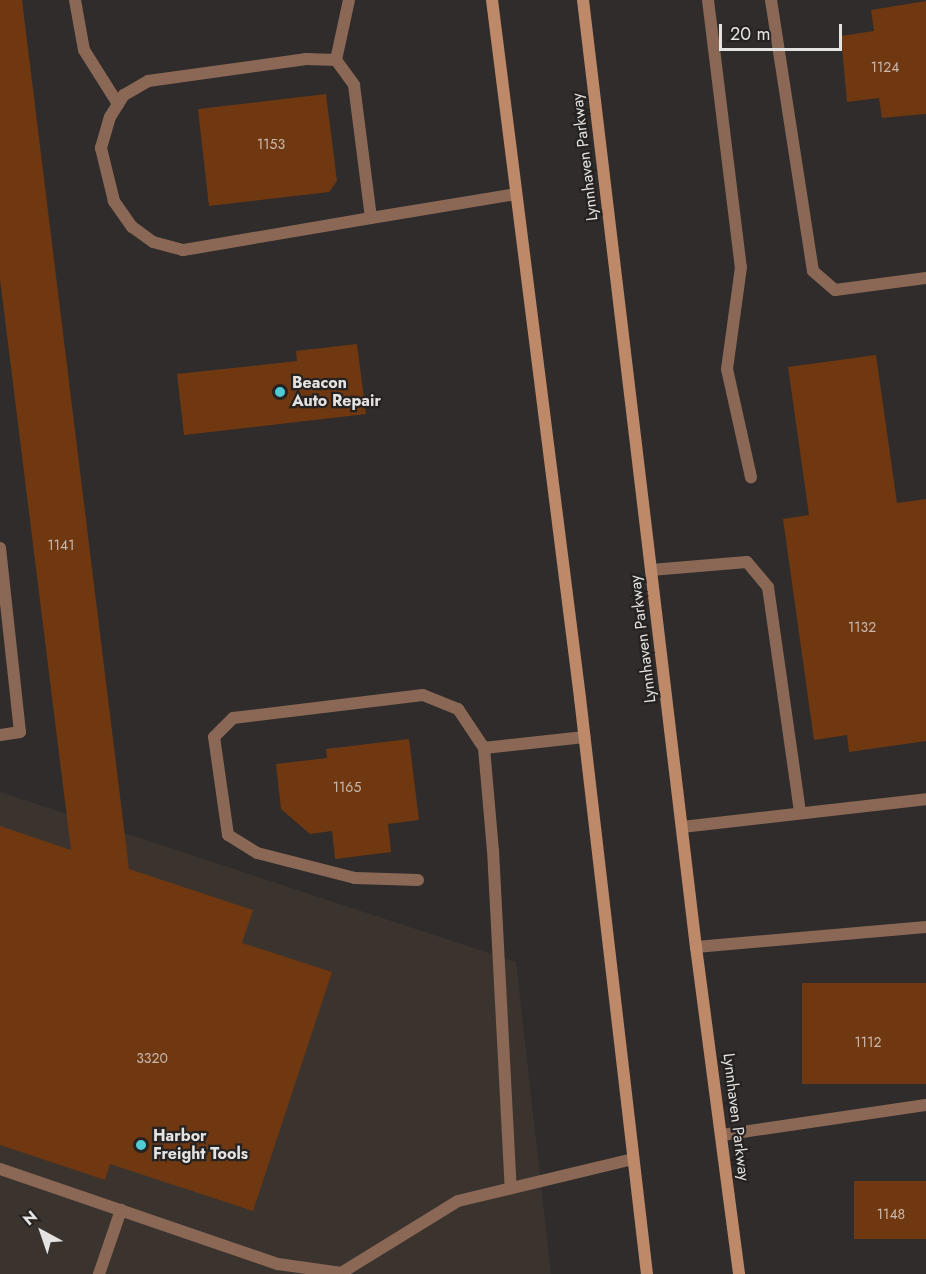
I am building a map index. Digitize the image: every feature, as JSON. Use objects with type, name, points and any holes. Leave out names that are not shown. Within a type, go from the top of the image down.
[{"type":"main road","points":[[492,0],[584,737],[647,1274]]},
{"type":"main road","name":"Lynnhaven Parkway","points":[[583,0],[696,947],[739,1274]]},
{"type":"lane","points":[[75,0],[84,50],[118,104]]},
{"type":"lane","points":[[349,0],[336,60],[354,85],[371,218]]},
{"type":"lane","points":[[708,0],[741,267],[727,369],[751,477]]},
{"type":"lane","points":[[771,0],[813,271],[835,290],[926,278]]},
{"type":"lane","points":[[336,60],[306,59],[147,81],[124,95],[110,117],[101,148],[114,201],[132,227],[153,242],[183,249],[516,194]]},
{"type":"lane","points":[[0,548],[20,732],[0,735]]},
{"type":"lane","points":[[651,570],[747,562],[768,587],[800,813]]},
{"type":"lane","points":[[418,880],[355,878],[257,853],[228,835],[214,737],[233,718],[423,695],[458,709],[484,748],[493,850],[511,1188]]},
{"type":"lane","points":[[484,748],[584,737]]},
{"type":"lane","points":[[682,827],[926,799]]},
{"type":"lane","points":[[696,947],[926,927]]},
{"type":"lane","points":[[722,1136],[926,1105]]},
{"type":"lane","points":[[0,1169],[278,1264],[341,1273],[458,1201],[633,1159]]},
{"type":"lane","points":[[99,1274],[121,1210]]},
{"type":"shaded area","points":[[0,792],[516,962],[551,1274],[0,1274]]},
{"type":"building","points":[[0,0],[22,0],[129,869],[253,910],[242,943],[332,972],[253,1211],[110,1164],[105,1180],[0,1145],[0,826],[71,850],[0,279]]},
{"type":"building","points":[[926,1],[926,114],[882,118],[879,98],[847,102],[841,36],[874,31],[871,10]]},
{"type":"building","points":[[326,94],[337,181],[329,192],[209,206],[198,109]]},
{"type":"building","points":[[357,344],[366,414],[184,435],[177,374],[297,361],[296,351]]},
{"type":"building","points":[[876,355],[897,503],[926,499],[926,741],[849,752],[847,735],[814,740],[783,519],[809,515],[788,367]]},
{"type":"building","points":[[409,739],[419,820],[388,824],[391,852],[335,859],[332,831],[310,834],[281,809],[276,764],[327,758],[326,749]]},
{"type":"building","points":[[802,983],[926,983],[926,1084],[802,1084]]},
{"type":"building","points":[[854,1181],[926,1181],[926,1239],[854,1239]]},
{"type":"place","name":"Beacon Auto Repair","points":[[280,392]]},
{"type":"place","name":"Harbor Freight Tools","points":[[141,1145]]}]
